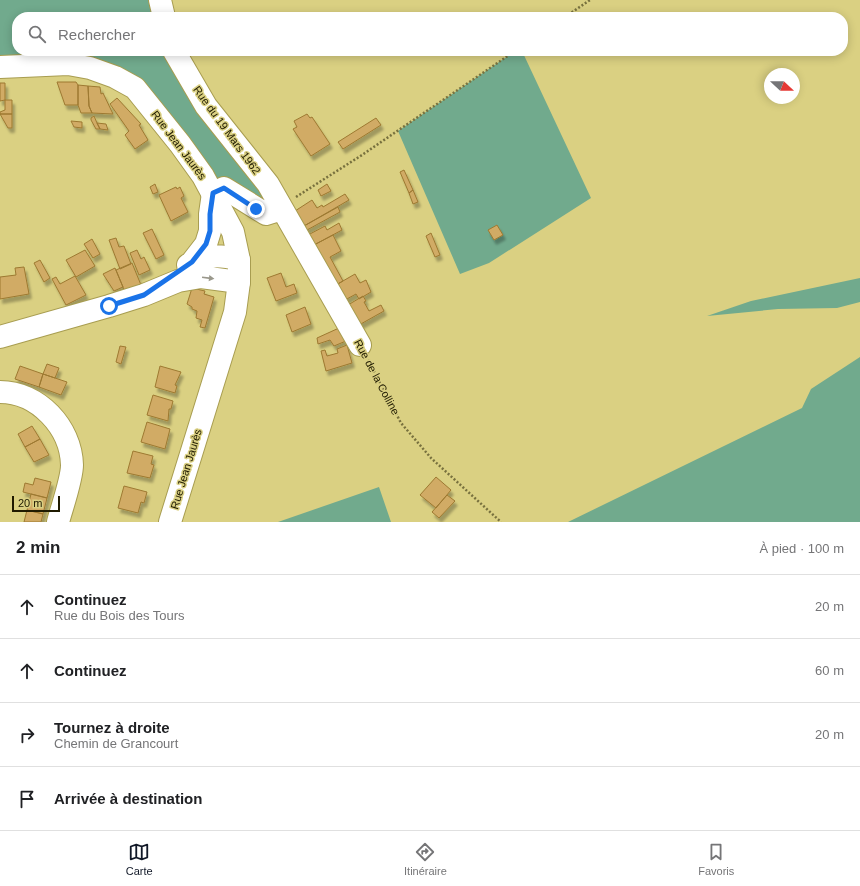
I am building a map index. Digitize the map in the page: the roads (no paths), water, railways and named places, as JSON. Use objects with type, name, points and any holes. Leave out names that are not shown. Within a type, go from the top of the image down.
[{"type":"street","points":[[160,0],[163,12]]},
{"type":"street","name":"Rue du 19 Mars 1962","points":[[177,56],[206,106],[268,184],[282,209]]},
{"type":"street","name":"Rue Jean Jaurès","points":[[0,67],[68,64],[90,68],[115,77],[135,88],[180,144],[213,193],[234,232],[239,260],[239,282],[235,312],[170,522]]},
{"type":"street","points":[[144,295],[192,262],[206,244],[210,231],[210,214],[213,193],[224,188],[266,214],[282,209]]},
{"type":"street","name":"Rue de la Colline","points":[[282,209],[298,234],[360,345]]},
{"type":"street","points":[[192,262],[212,256],[225,255],[239,260]]},
{"type":"street","points":[[0,337],[144,295],[178,281],[200,277],[239,282]]},
{"type":"street","points":[[0,392],[12,392],[42,406],[57,421],[68,442],[72,466],[58,522]]}]
